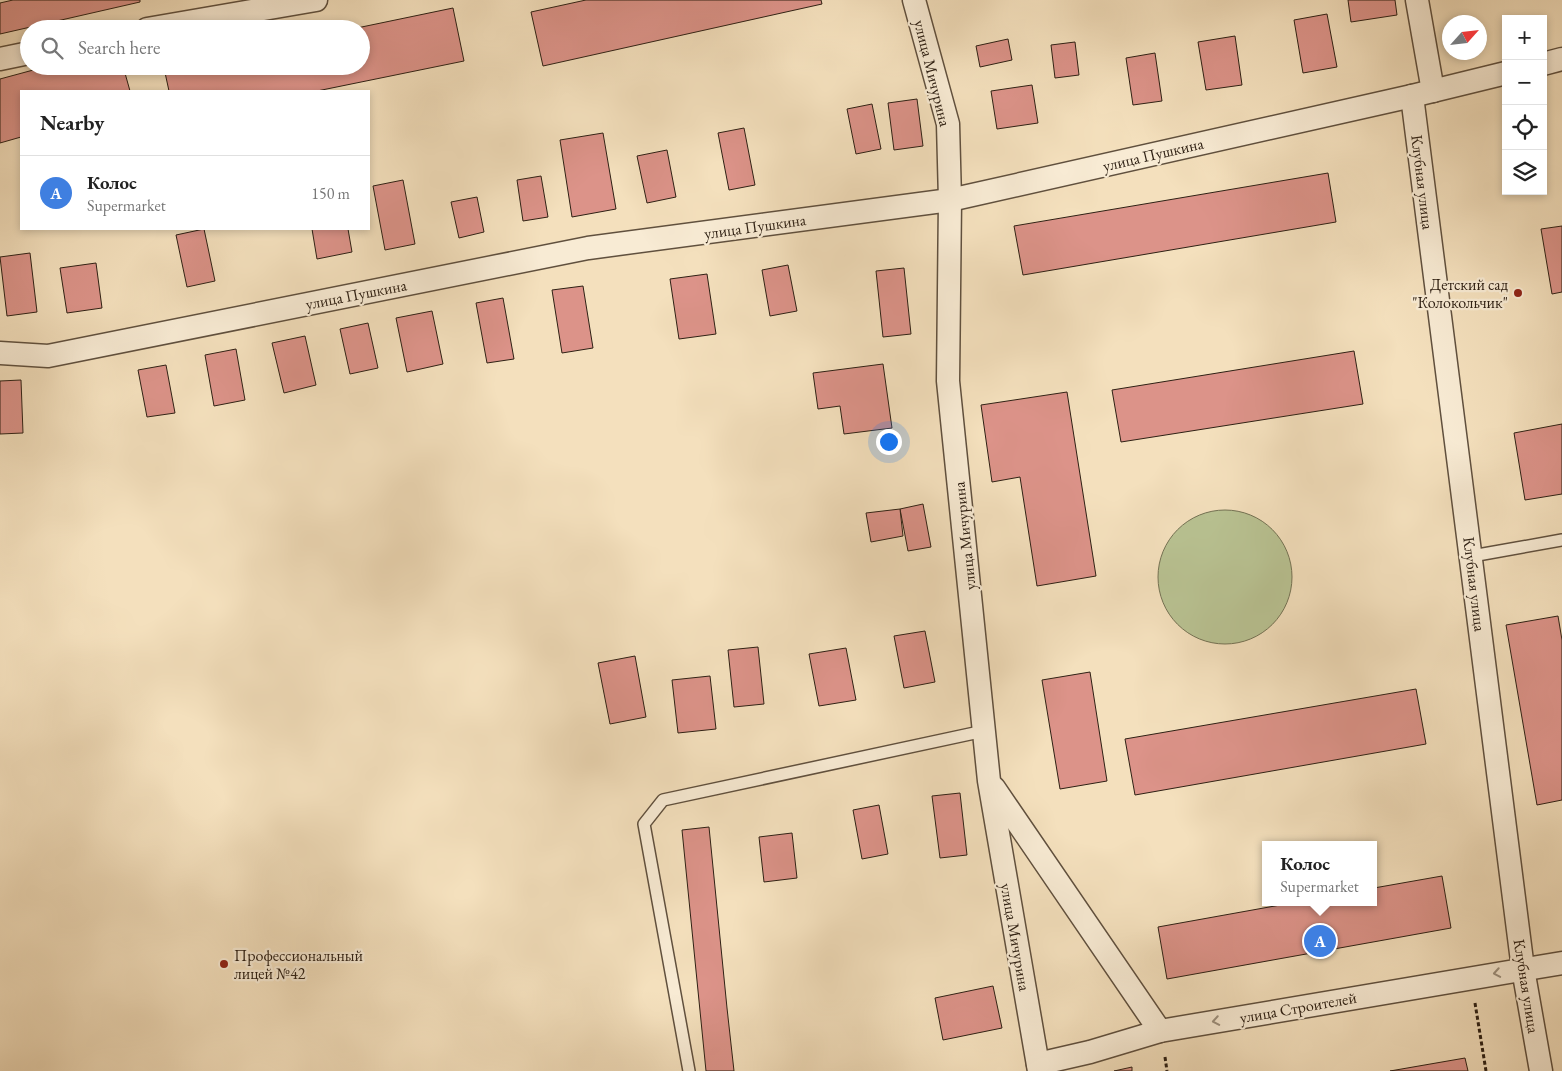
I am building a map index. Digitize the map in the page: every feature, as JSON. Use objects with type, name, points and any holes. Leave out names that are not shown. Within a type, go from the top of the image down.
[{"type":"street","points":[[199,20],[316,0]]},
{"type":"street","name":"улица Мичурина","points":[[914,0],[948,124],[950,200],[948,381],[989,781],[1038,1068]]},
{"type":"street","name":"Клубная улица","points":[[1417,0],[1422,94],[1472,556],[1524,969],[1541,1071]]},
{"type":"street","points":[[0,59],[20,55]]},
{"type":"street","points":[[1547,63],[1562,59]]},
{"type":"street","name":"улица Пушкина","points":[[0,353],[48,356],[588,248],[950,200],[1422,94],[1502,74]]},
{"type":"street","points":[[989,781],[1160,1031]]},
{"type":"street","name":"улица Строителей","points":[[1038,1068],[1160,1031],[1562,963]]},
{"type":"lane","points":[[1472,556],[1562,540]]},
{"type":"lane","points":[[689,1071],[644,824],[663,800],[984,731]]},
{"type":"path","points":[[1471,978],[1486,1071]]},
{"type":"green space","points":[[1225,510],[1251,515],[1262,521],[1272,530],[1281,540],[1287,551],[1292,577],[1287,603],[1281,614],[1272,624],[1262,633],[1251,639],[1225,644],[1199,639],[1188,633],[1178,624],[1169,614],[1163,603],[1158,577],[1163,551],[1169,540],[1178,530],[1188,521],[1199,515]]},
{"type":"building","points":[[13,0],[140,0],[140,2],[61,20],[20,20],[20,29],[0,34],[0,3]]},
{"type":"building","points":[[586,0],[821,0],[822,4],[543,66],[531,12]]},
{"type":"building","points":[[1348,0],[1395,0],[1397,15],[1351,22]]},
{"type":"building","points":[[453,8],[464,61],[322,90],[169,90],[166,75],[370,75],[370,25]]},
{"type":"building","points":[[1327,14],[1337,67],[1303,73],[1294,20]]},
{"type":"building","points":[[1235,36],[1242,85],[1206,90],[1198,42]]},
{"type":"building","points":[[1008,39],[1012,60],[980,67],[976,46]]},
{"type":"building","points":[[1075,42],[1079,75],[1055,78],[1051,45]]},
{"type":"building","points":[[1155,53],[1162,101],[1133,105],[1126,58]]},
{"type":"building","points":[[20,74],[126,75],[130,90],[20,90],[20,137],[0,143],[0,79]]},
{"type":"building","points":[[1032,85],[1038,123],[997,129],[991,91]]},
{"type":"building","points":[[917,99],[923,146],[894,150],[888,103]]},
{"type":"building","points":[[872,104],[881,149],[856,154],[847,109]]},
{"type":"building","points":[[744,128],[755,185],[729,190],[718,133]]},
{"type":"building","points":[[603,133],[616,209],[572,217],[560,140]]},
{"type":"building","points":[[667,150],[676,197],[647,203],[637,156]]},
{"type":"building","points":[[1328,173],[1336,222],[1023,275],[1014,226]]},
{"type":"building","points":[[541,176],[548,217],[523,221],[517,180]]},
{"type":"building","points":[[403,180],[415,244],[385,250],[373,186]]},
{"type":"building","points":[[477,197],[484,232],[459,238],[451,202]]},
{"type":"building","points":[[1562,226],[1562,292],[1552,294],[1541,229]]},
{"type":"building","points":[[204,230],[215,281],[187,287],[176,235]]},
{"type":"building","points":[[312,230],[348,230],[352,252],[317,259]]},
{"type":"building","points":[[30,253],[37,312],[7,316],[0,257]]},
{"type":"building","points":[[96,263],[102,308],[67,313],[60,268]]},
{"type":"building","points":[[788,265],[797,311],[770,316],[762,270]]},
{"type":"building","points":[[904,268],[911,334],[883,337],[876,271]]},
{"type":"building","points":[[707,274],[716,334],[679,339],[670,279]]},
{"type":"building","points":[[583,286],[593,348],[562,353],[552,290]]},
{"type":"building","points":[[503,298],[514,359],[487,363],[476,303]]},
{"type":"building","points":[[432,311],[443,364],[407,372],[396,318]]},
{"type":"building","points":[[368,323],[378,368],[350,374],[340,329]]},
{"type":"building","points":[[305,336],[316,385],[284,393],[272,343]]},
{"type":"building","points":[[236,349],[245,400],[214,406],[205,355]]},
{"type":"building","points":[[1354,351],[1363,404],[1121,442],[1112,390]]},
{"type":"building","points":[[883,364],[892,428],[844,434],[840,406],[818,409],[813,373]]},
{"type":"building","points":[[166,365],[175,413],[147,417],[138,370]]},
{"type":"building","points":[[21,380],[23,433],[0,434],[0,381]]},
{"type":"building","points":[[1067,392],[1096,576],[1037,586],[1020,477],[992,482],[981,405]]},
{"type":"building","points":[[1562,424],[1562,494],[1525,500],[1514,433]]},
{"type":"building","points":[[923,504],[931,547],[908,551],[900,509]]},
{"type":"building","points":[[900,509],[903,536],[871,542],[866,513]]},
{"type":"building","points":[[1558,616],[1562,640],[1562,800],[1537,805],[1506,625]]},
{"type":"building","points":[[925,631],[935,682],[904,688],[894,636]]},
{"type":"building","points":[[758,647],[764,704],[734,707],[728,650]]},
{"type":"building","points":[[846,648],[856,700],[819,706],[809,654]]},
{"type":"building","points":[[635,656],[646,717],[610,724],[598,663]]},
{"type":"building","points":[[1090,672],[1107,781],[1060,789],[1042,680]]},
{"type":"building","points":[[710,676],[716,729],[678,733],[672,680]]},
{"type":"building","points":[[1416,689],[1426,744],[1135,795],[1125,739]]},
{"type":"building","points":[[960,793],[967,855],[940,858],[932,796]]},
{"type":"building","points":[[879,805],[888,854],[862,859],[853,810]]},
{"type":"building","points":[[709,827],[734,1071],[706,1071],[682,830]]},
{"type":"building","points":[[792,833],[797,878],[764,882],[759,837]]},
{"type":"building","points":[[1442,876],[1451,928],[1167,979],[1158,927],[1275,906],[1377,906],[1377,887]]},
{"type":"building","points":[[993,986],[1002,1028],[943,1040],[935,998]]},
{"type":"building","points":[[1465,1058],[1468,1071],[1390,1071]]},
{"type":"building","points":[[1132,1067],[1132,1071],[1114,1071]]},
{"type":"place","name":"Детский сад \"Колокольчик\"","points":[[1518,293]]},
{"type":"place","name":"Колос","points":[[1320,941]]},
{"type":"place","name":"Профессиональный лицей №42","points":[[224,964]]}]
